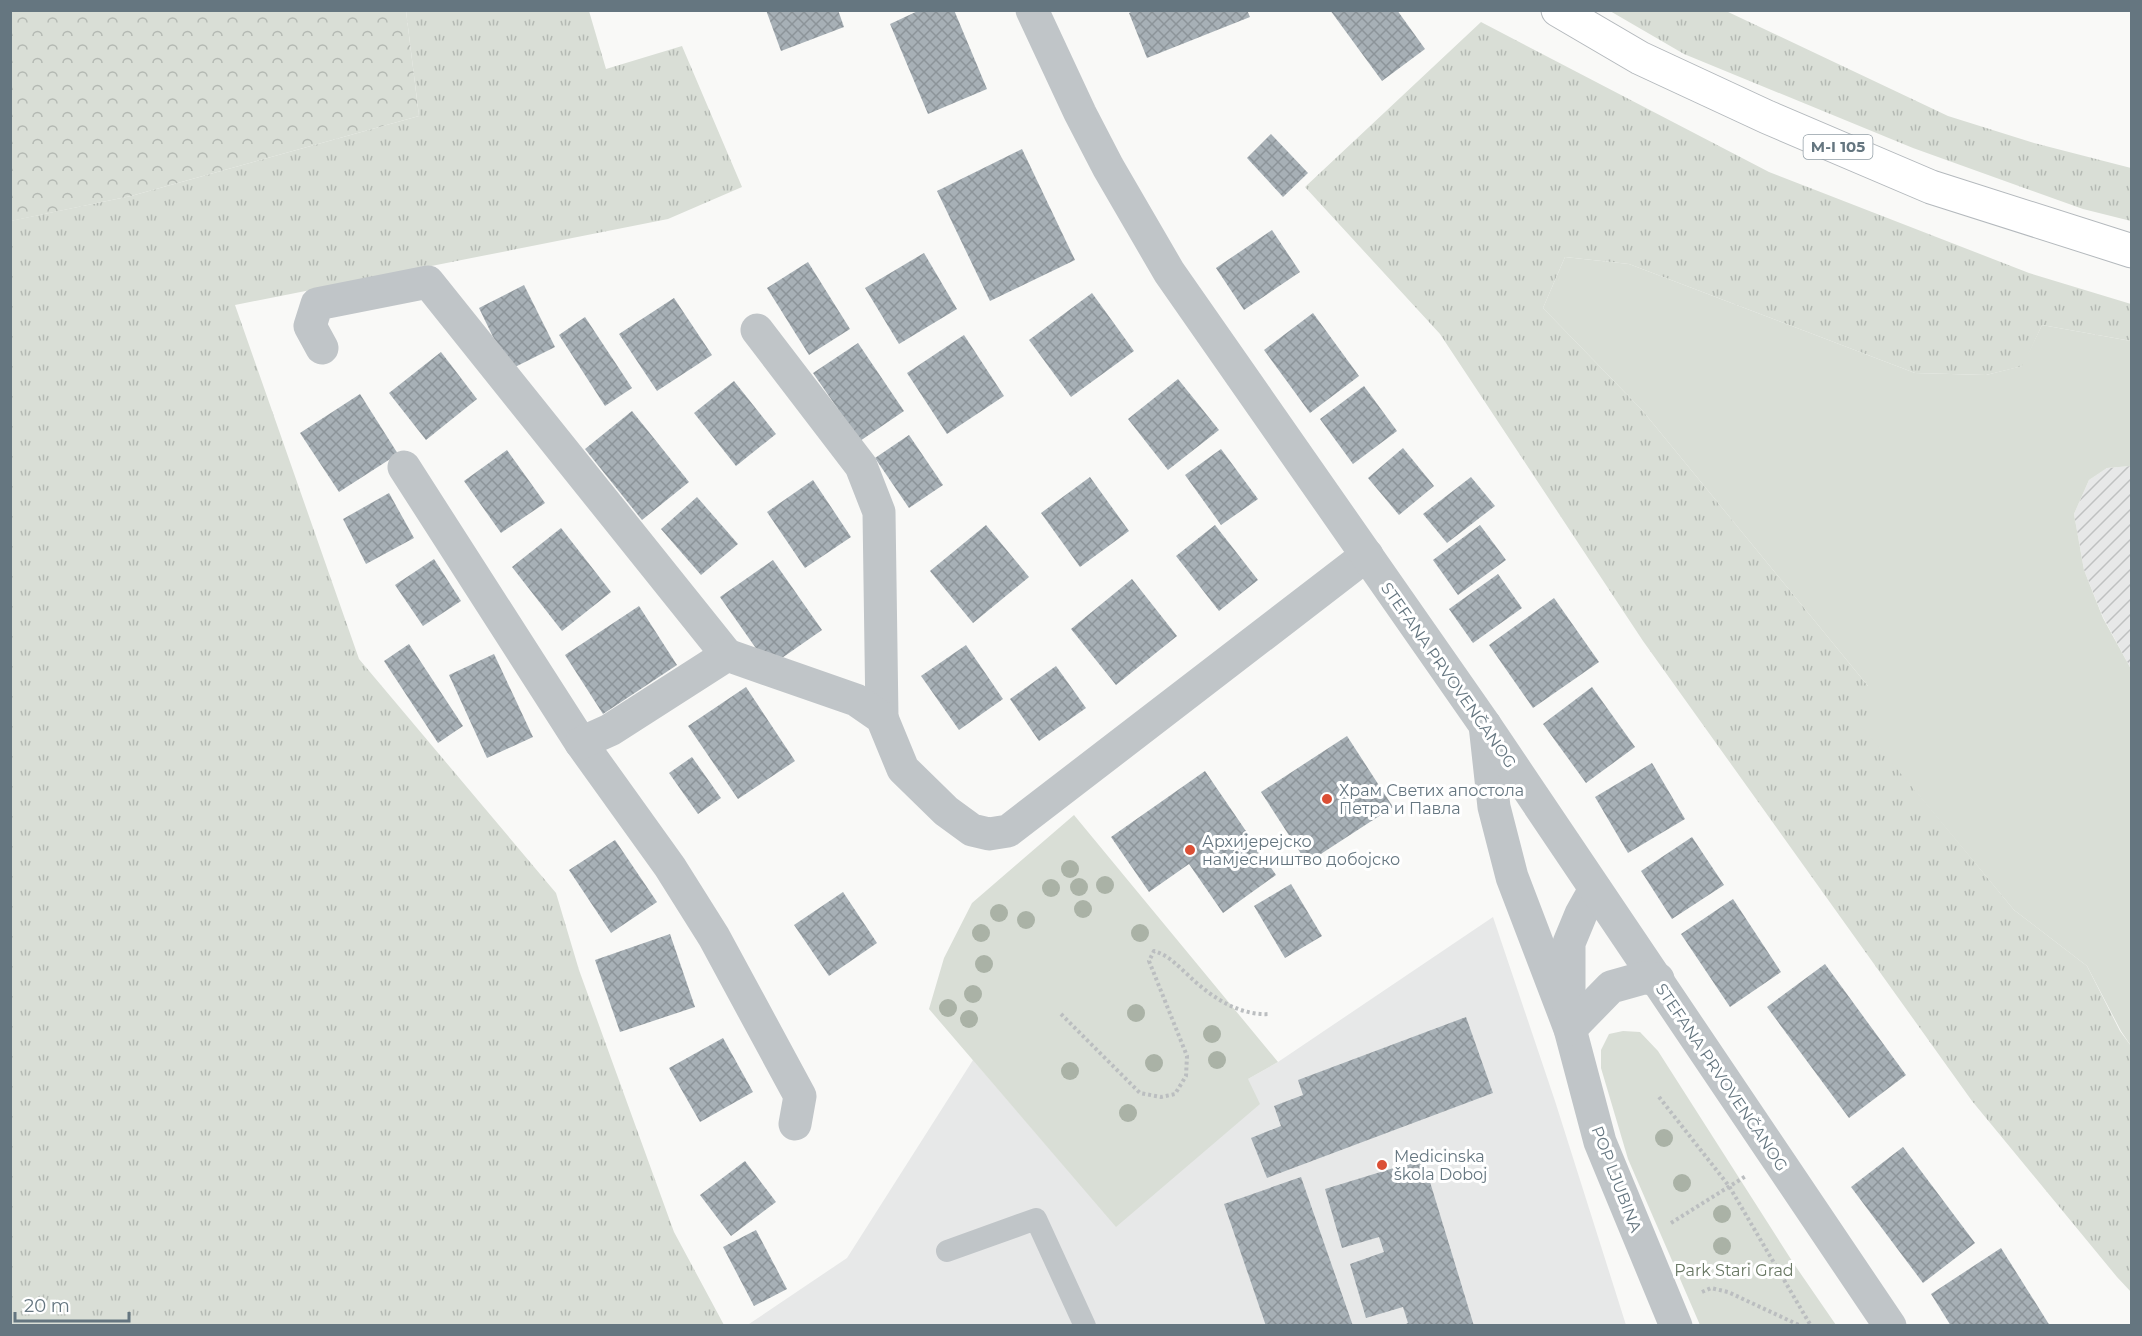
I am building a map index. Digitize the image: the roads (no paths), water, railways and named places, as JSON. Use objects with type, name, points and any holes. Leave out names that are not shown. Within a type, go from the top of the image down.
[{"type":"main road","name":"M-I 105","points":[[1558,10],[1640,58],[1767,117],[1931,188],[2132,251]]},
{"type":"street","name":"STEFANA PRVOVENČANOG","points":[[1032,10],[1080,113],[1168,272],[1485,725],[1890,1326]]},
{"type":"street","points":[[322,348],[309,326],[317,304],[428,282],[727,655],[856,700],[882,718]]},
{"type":"street","points":[[757,330],[861,466],[879,512],[882,718],[903,769],[946,811],[972,830],[989,834],[1008,831],[1366,555]]},
{"type":"street","points":[[404,467],[581,742],[670,867],[714,937],[800,1096],[795,1124]]},
{"type":"street","points":[[581,742],[610,730],[727,655]]},
{"type":"street","points":[[1485,725],[1494,807],[1512,877],[1570,1029]]},
{"type":"street","points":[[1570,1029],[1569,943],[1581,914],[1595,890]]},
{"type":"street","points":[[1570,1029],[1611,987],[1643,978],[1658,979]]},
{"type":"street","name":"POP LJUBINA","points":[[1570,1029],[1600,1142],[1676,1326]]},
{"type":"lane","points":[[947,1251],[1036,1219],[1085,1326]]},
{"type":"place","name":"Храм Светих апостола Петра и Павла","points":[[1327,799]]},
{"type":"place","name":"Архијерејско намјесништво добојско","points":[[1190,850]]},
{"type":"place","name":"Medicinska škola Doboj","points":[[1382,1165]]},
{"type":"park label","name":"Park Stari Grad","points":[[1734,1270]]}]
